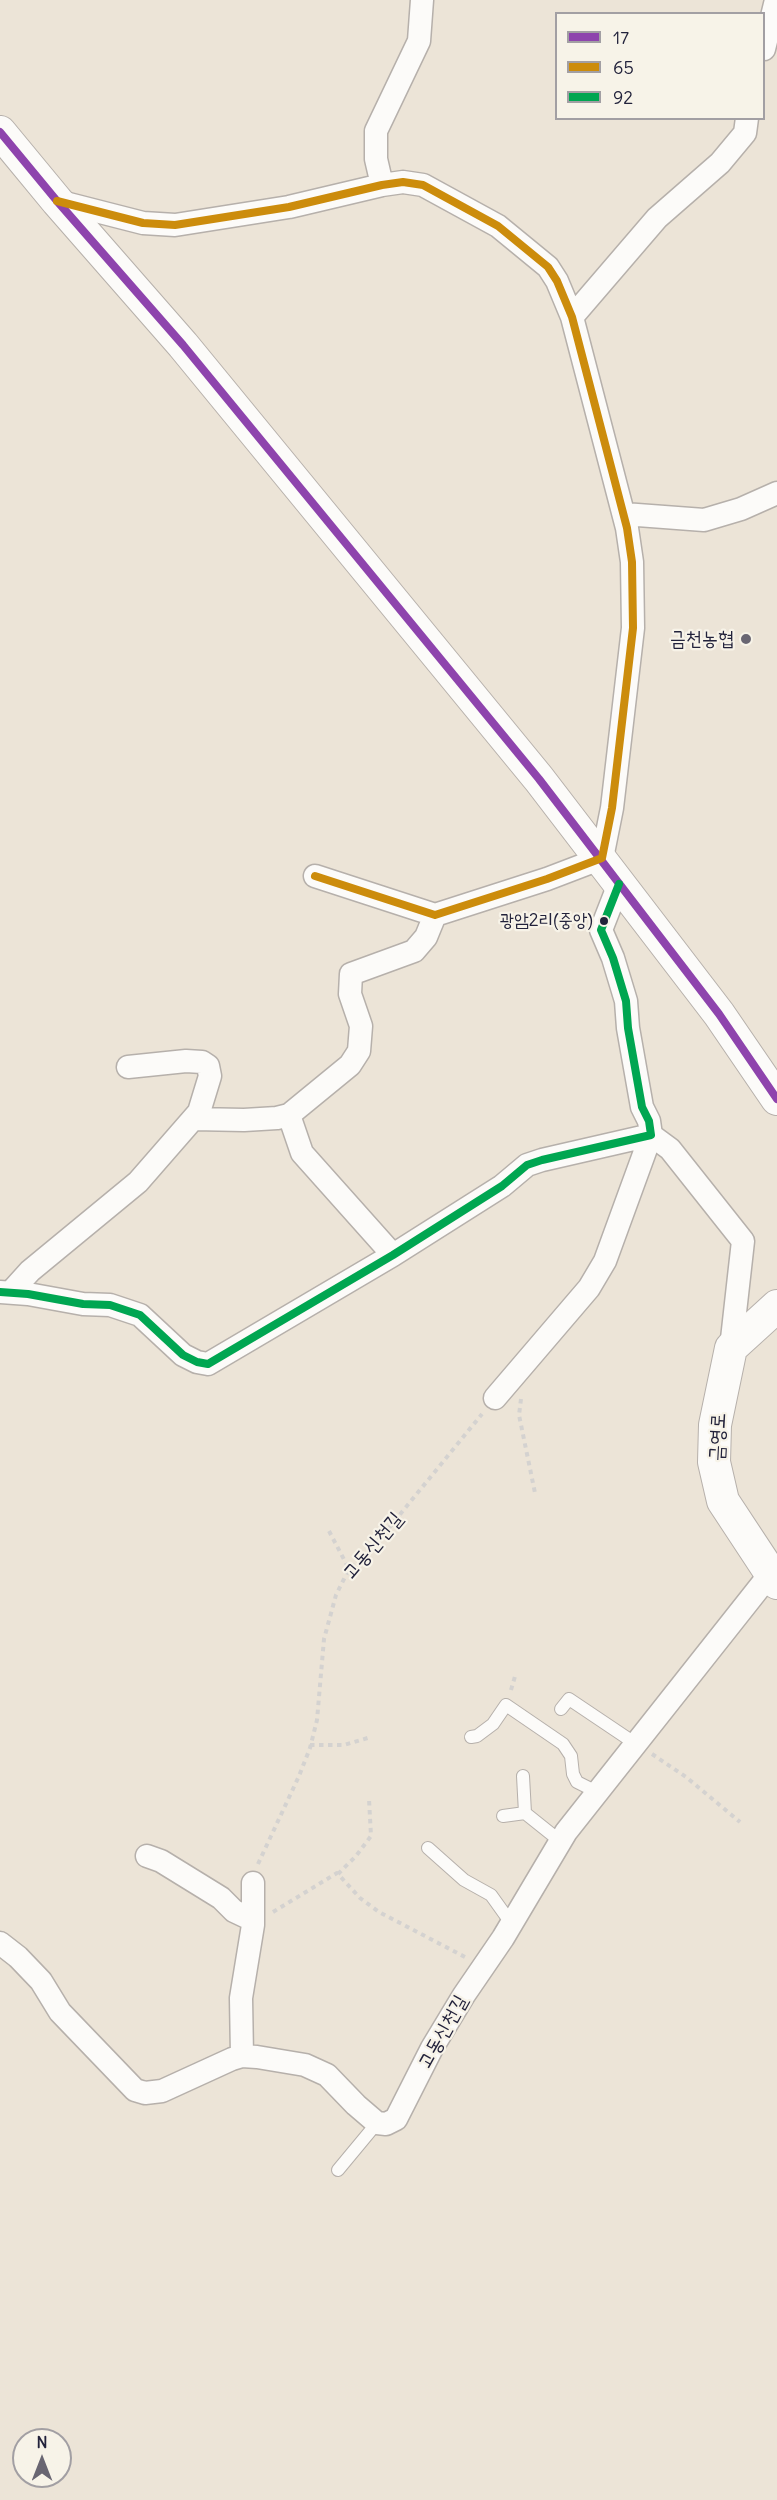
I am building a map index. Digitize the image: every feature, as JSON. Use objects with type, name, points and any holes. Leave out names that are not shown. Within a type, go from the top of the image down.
[{"type":"street","points":[[381,185],[376,159],[376,130],[420,41],[422,0]]},
{"type":"street","points":[[765,44],[773,1]]},
{"type":"street","points":[[572,317],[657,218],[720,164],[745,133],[747,120]]},
{"type":"street","points":[[0,132],[191,354],[602,858],[619,884],[719,1014],[777,1099]]},
{"type":"street","points":[[57,201],[143,223],[175,225],[289,207],[381,185],[423,184],[498,226],[548,267],[557,281],[572,317],[624,514],[632,562],[633,628],[612,808],[602,858]]},
{"type":"street","points":[[624,514],[704,520],[741,509],[777,493]]},
{"type":"street","points":[[315,876],[435,915],[547,879],[602,858]]},
{"type":"street","points":[[495,1398],[589,1288],[605,1261],[651,1135],[649,1121],[642,1107],[628,1028],[626,1001],[613,958],[601,930],[619,884]]},
{"type":"street","points":[[194,1119],[244,1120],[289,1115],[350,1065],[359,1051],[361,1026],[349,988],[351,974],[403,957],[414,951],[426,937],[435,915]]},
{"type":"street","points":[[5,1292],[138,1182],[199,1112],[210,1076],[207,1066],[197,1061],[186,1061],[129,1067]]},
{"type":"street","points":[[289,1115],[302,1153],[393,1254]]},
{"type":"street","points":[[5,1292],[83,1304],[110,1305],[140,1315],[183,1355],[197,1362],[208,1364],[393,1254],[502,1186],[527,1165],[651,1135]]},
{"type":"street","name":"금영로","points":[[651,1135],[670,1149],[743,1241],[731,1348],[715,1425],[714,1462],[723,1501],[773,1578]]},
{"type":"street","points":[[731,1348],[775,1307]]},
{"type":"street","name":"고동신천길","points":[[377,2123],[386,2124],[396,2119],[432,2048],[560,1841],[597,1792],[773,1578]]},
{"type":"street","points":[[147,1856],[171,1867],[221,1898],[234,1911],[253,1920]]},
{"type":"street","points":[[242,2056],[241,1998],[253,1920],[253,1882]]},
{"type":"street","points":[[0,1943],[18,1957],[41,1981],[60,2012],[135,2090],[145,2093],[162,2091],[242,2056],[305,2065],[327,2075],[377,2123]]},
{"type":"lane","points":[[561,1709],[569,1699],[636,1744]]},
{"type":"lane","points":[[471,1737],[493,1724],[506,1705],[563,1744],[571,1756],[573,1774],[577,1782],[597,1792]]},
{"type":"lane","points":[[523,1776],[525,1813]]},
{"type":"lane","points":[[503,1816],[525,1813],[560,1841]]},
{"type":"lane","points":[[428,1848],[464,1880],[491,1895],[511,1923]]},
{"type":"lane","points":[[338,2170],[377,2123]]},
{"type":"path","name":"고동신천길","points":[[253,1882],[258,1865],[299,1776],[310,1745],[317,1720],[321,1664],[329,1616],[349,1569],[366,1556],[495,1398]]},
{"type":"path","points":[[522,1431],[535,1493]]},
{"type":"path","points":[[329,1531],[349,1569]]},
{"type":"path","points":[[310,1745],[344,1745],[371,1737]]},
{"type":"path","points":[[636,1744],[686,1777],[740,1822]]},
{"type":"path","points":[[253,1920],[266,1916],[306,1890],[338,1874],[356,1856],[371,1836],[369,1799]]},
{"type":"path","points":[[338,1874],[360,1898],[379,1912],[441,1942],[482,1966]]},
{"type":"transit line","name":"17","points":[[0,132],[183,345],[539,779],[719,1014],[777,1099]]},
{"type":"transit line","name":"65","points":[[57,201],[143,223],[175,225],[289,207],[382,185],[403,182],[423,185],[498,226],[548,267],[557,281],[572,317],[627,528],[632,562],[633,628],[612,808],[602,858],[547,879],[435,915],[315,876]]},
{"type":"transit line","name":"92","points":[[0,1292],[28,1294],[83,1304],[110,1305],[140,1315],[183,1355],[197,1362],[208,1364],[393,1255],[502,1186],[527,1165],[651,1135],[649,1121],[642,1107],[628,1028],[626,1001],[613,958],[601,930],[619,884]]},
{"type":"place","name":"금천농협","points":[[746,639]]},
{"type":"place","name":"광암2리(중앙)","points":[[604,921]]}]
